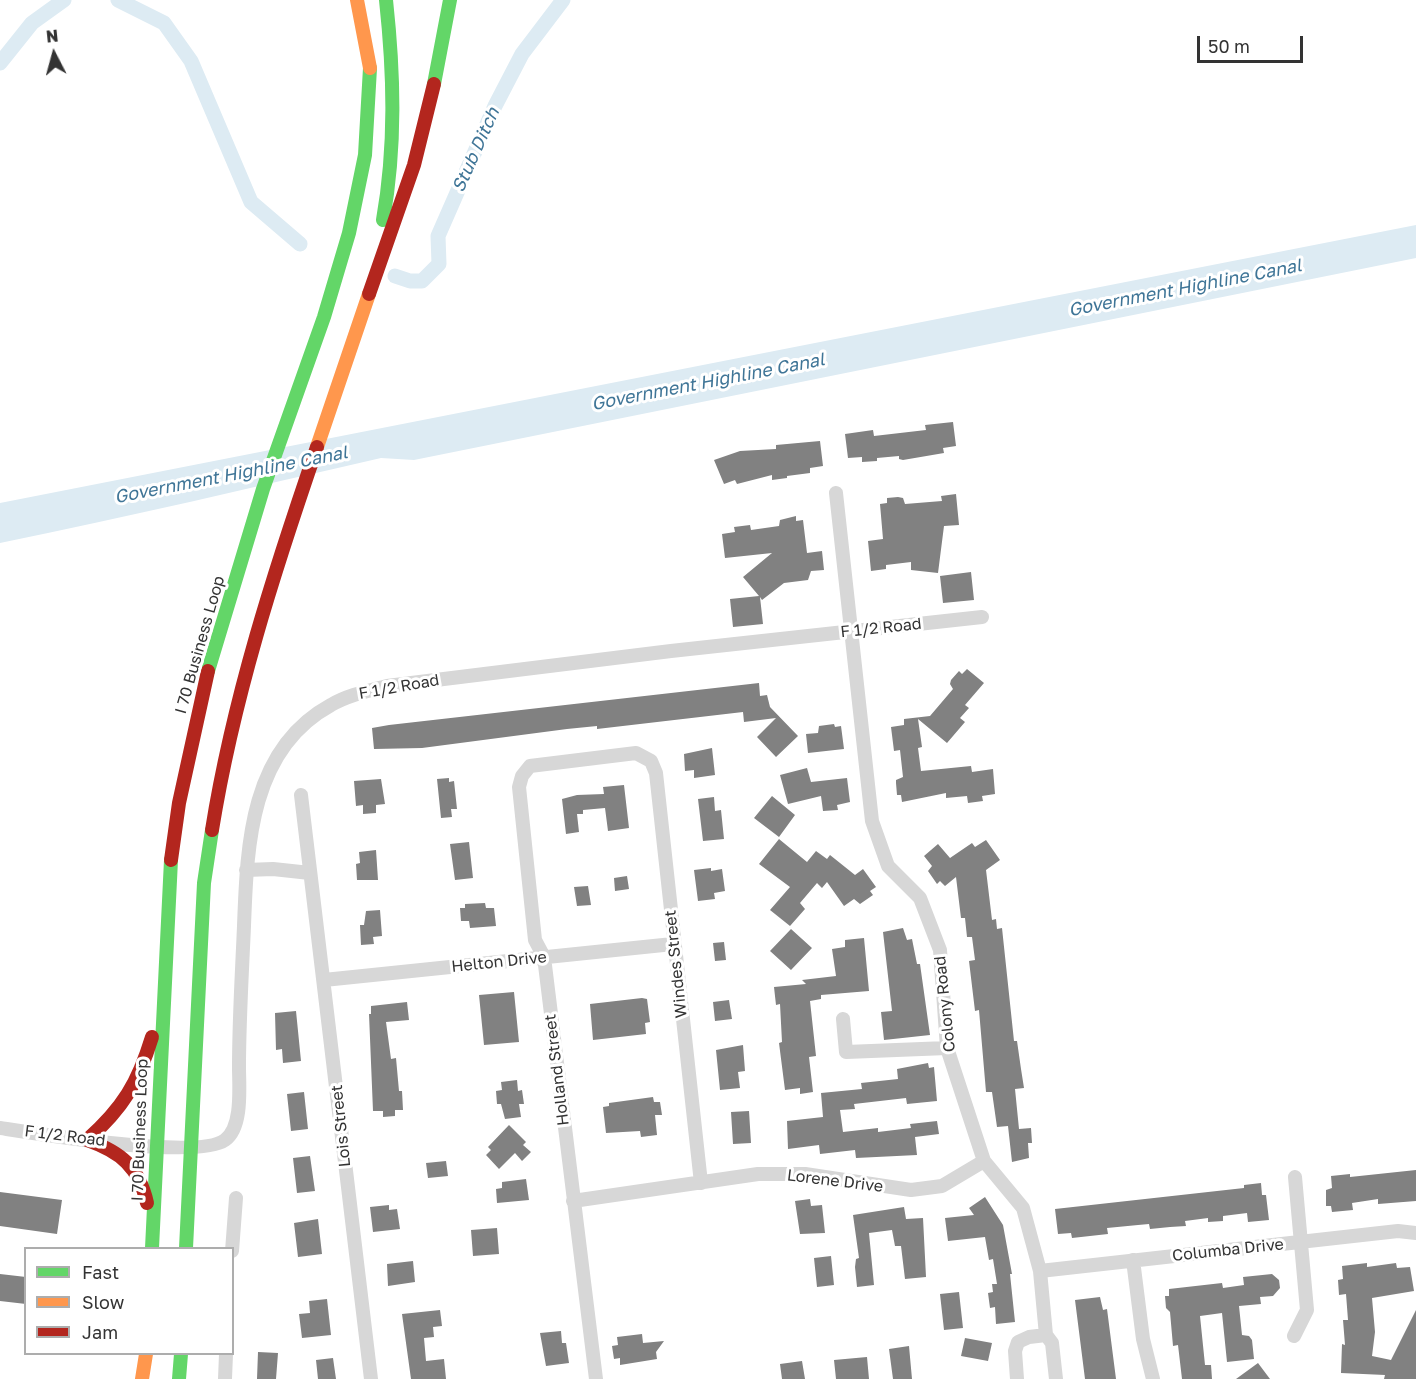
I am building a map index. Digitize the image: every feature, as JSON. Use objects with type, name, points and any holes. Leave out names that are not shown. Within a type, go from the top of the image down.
[{"type":"main road","points":[[357,0],[370,68]]},
{"type":"main road","points":[[367,0],[370,68]]},
{"type":"main road","points":[[369,294],[386,206],[394,132],[393,53],[386,0]]},
{"type":"main road","points":[[186,1247],[194,1043],[208,844],[233,716],[305,481],[414,165],[430,104],[450,0]]},
{"type":"main road","name":"I 70 Business Loop","points":[[151,1247],[169,872],[192,734],[211,659],[263,489],[324,317],[350,233],[364,155],[370,68]]},
{"type":"main road","points":[[151,1247],[144,1189],[135,1168],[117,1152],[87,1140],[115,1115],[134,1091],[161,1004]]},
{"type":"main road","points":[[142,1379],[146,1355]]},
{"type":"main road","points":[[179,1379],[181,1355]]},
{"type":"street","name":"Colony Road","points":[[836,493],[872,821],[888,866],[920,898],[940,950],[947,1048],[984,1161],[1023,1208],[1040,1271],[1046,1335],[1052,1343],[1056,1379]]},
{"type":"street","name":"F 1/2 Road","points":[[0,1128],[87,1140],[191,1148],[224,1141],[233,1132],[239,1082],[246,870],[260,792],[283,746],[330,705],[353,695],[387,686],[982,617]]},
{"type":"street","name":"Holland Street","points":[[596,1379],[544,957],[535,940],[519,787],[522,776],[530,766],[636,753]]},
{"type":"street","name":"Windes Street","points":[[636,753],[651,761],[656,773],[701,1183]]},
{"type":"street","name":"Lois Street","points":[[301,795],[371,1379]]},
{"type":"street","points":[[246,870],[273,869],[310,873]]},
{"type":"street","name":"Helton Drive","points":[[324,980],[673,944]]},
{"type":"street","points":[[843,1019],[846,1052],[947,1048]]},
{"type":"street","name":"Lorene Drive","points":[[573,1201],[759,1174],[805,1174],[911,1190],[942,1186],[984,1161]]},
{"type":"street","points":[[1294,1336],[1307,1310],[1295,1177]]},
{"type":"street","points":[[232,1247],[236,1198]]},
{"type":"street","name":"Columba Drive","points":[[1040,1271],[1398,1231],[1416,1233]]},
{"type":"street","points":[[1133,1260],[1143,1339],[1153,1379]]},
{"type":"street","points":[[1017,1379],[1015,1351],[1018,1342],[1029,1337],[1046,1335]]},
{"type":"street","points":[[225,1379],[226,1355]]},
{"type":"water","name":"Government Highline Canal","points":[[1416,225],[1416,258],[414,460],[381,458],[0,543],[0,503]]},
{"type":"building","points":[[953,422],[956,446],[943,448],[944,453],[903,460],[899,459],[899,456],[862,462],[862,457],[848,458],[845,434],[873,430],[874,436],[926,430],[925,425]]},
{"type":"building","points":[[820,441],[823,466],[810,468],[810,473],[787,476],[787,478],[772,480],[772,475],[737,484],[735,480],[724,484],[714,460],[740,451],[776,449],[776,445]]},
{"type":"building","points":[[956,494],[959,525],[944,526],[938,573],[911,570],[911,562],[886,565],[886,569],[871,571],[868,541],[883,539],[880,504],[887,503],[887,498],[898,497],[903,498],[905,504],[942,501],[941,496]]},
{"type":"building","points":[[796,516],[796,521],[803,520],[807,553],[822,551],[824,570],[811,571],[808,580],[784,583],[762,600],[760,597],[763,624],[733,627],[730,599],[759,596],[743,577],[772,553],[725,558],[722,534],[735,532],[734,527],[750,525],[751,530],[779,526],[780,520]]},
{"type":"building","points":[[971,572],[974,600],[943,603],[940,576]]},
{"type":"building","points":[[967,669],[984,683],[965,705],[969,708],[960,718],[965,722],[947,743],[918,719],[922,747],[918,748],[921,771],[971,766],[972,772],[993,769],[995,794],[982,796],[983,801],[968,803],[967,796],[946,798],[946,793],[902,802],[901,795],[897,795],[896,783],[896,780],[903,777],[900,750],[894,751],[891,727],[904,725],[904,719],[930,716],[953,689],[950,684],[951,680],[959,671],[962,674]]},
{"type":"building","points":[[759,683],[760,696],[767,695],[770,707],[798,736],[776,757],[757,737],[776,718],[744,722],[743,712],[597,729],[597,726],[567,729],[422,748],[374,749],[372,728],[389,725]]},
{"type":"building","points":[[834,724],[835,727],[841,726],[844,749],[808,753],[806,734],[818,733],[819,726]]},
{"type":"building","points":[[712,748],[715,775],[694,778],[694,770],[685,771],[684,754]]},
{"type":"building","points":[[807,768],[811,782],[847,778],[850,802],[837,805],[838,810],[823,811],[821,796],[788,804],[780,775]]},
{"type":"building","points":[[449,778],[449,782],[454,781],[457,809],[451,809],[452,817],[441,818],[437,779]]},
{"type":"building","points":[[381,779],[385,804],[376,805],[376,813],[363,814],[363,805],[356,806],[354,781]]},
{"type":"building","points":[[624,785],[629,828],[608,831],[605,808],[583,810],[583,814],[577,814],[579,832],[566,834],[562,799],[577,795],[604,794],[603,787]]},
{"type":"building","points":[[772,796],[795,815],[779,837],[754,818]]},
{"type":"building","points":[[714,797],[715,811],[721,810],[724,839],[703,841],[698,799]]},
{"type":"building","points":[[779,839],[807,862],[816,851],[827,859],[830,855],[855,875],[863,869],[876,887],[870,891],[873,895],[860,904],[854,899],[844,906],[827,882],[822,888],[817,883],[800,903],[805,909],[790,926],[770,910],[790,887],[759,864]]},
{"type":"building","points":[[986,840],[1000,860],[986,870],[992,920],[996,919],[997,929],[1002,928],[1014,1041],[1017,1041],[1024,1088],[1015,1089],[1019,1129],[1031,1128],[1032,1143],[1028,1143],[1029,1158],[1012,1162],[1008,1126],[997,1127],[992,1092],[986,1092],[979,1010],[975,1011],[969,961],[975,960],[972,937],[967,937],[965,918],[961,918],[956,877],[945,886],[940,881],[937,884],[928,871],[932,866],[924,856],[938,844],[950,858],[972,843],[975,847]]},
{"type":"building","points":[[469,842],[473,878],[455,880],[450,844]]},
{"type":"building","points":[[376,850],[378,880],[357,880],[356,864],[360,863],[359,852]]},
{"type":"building","points":[[711,868],[711,871],[722,869],[725,891],[714,893],[715,899],[698,901],[694,870]]},
{"type":"building","points":[[627,876],[629,889],[615,891],[614,878]]},
{"type":"building","points":[[588,886],[591,905],[577,906],[574,887]]},
{"type":"building","points":[[485,903],[486,908],[494,908],[496,926],[470,928],[469,921],[461,921],[460,908],[465,908],[465,904]]},
{"type":"building","points":[[380,910],[382,936],[373,937],[374,944],[361,945],[360,925],[364,925],[366,911]]},
{"type":"building","points":[[903,928],[907,940],[912,939],[917,964],[920,964],[930,1035],[884,1040],[881,1012],[892,1011],[883,932]]},
{"type":"building","points":[[791,929],[812,948],[791,970],[770,951]]},
{"type":"building","points":[[864,938],[869,991],[821,995],[821,999],[810,1001],[816,1056],[809,1057],[813,1092],[800,1094],[800,1088],[785,1090],[779,1043],[782,1042],[780,1004],[776,1005],[774,987],[806,984],[802,980],[836,976],[832,949],[845,947],[845,940]]},
{"type":"building","points":[[724,942],[726,960],[715,961],[713,943]]},
{"type":"building","points":[[514,992],[519,1042],[484,1045],[479,995]]},
{"type":"building","points":[[647,999],[650,1022],[645,1023],[646,1034],[593,1040],[590,1004]]},
{"type":"building","points":[[729,1000],[732,1019],[715,1021],[713,1002]]},
{"type":"building","points":[[407,1002],[409,1020],[386,1022],[391,1059],[396,1058],[403,1110],[395,1110],[395,1116],[383,1117],[383,1111],[373,1111],[369,1014],[371,1014],[371,1006]]},
{"type":"building","points":[[296,1011],[301,1061],[283,1063],[282,1049],[276,1050],[275,1013]]},
{"type":"building","points":[[743,1045],[745,1071],[738,1072],[740,1088],[720,1090],[716,1050]]},
{"type":"building","points":[[928,1063],[929,1068],[934,1067],[937,1101],[907,1104],[906,1098],[854,1104],[855,1109],[840,1110],[843,1132],[878,1128],[878,1132],[911,1128],[910,1124],[937,1121],[939,1134],[915,1137],[917,1155],[856,1158],[855,1150],[820,1154],[819,1145],[788,1149],[787,1121],[823,1117],[821,1093],[862,1089],[861,1083],[898,1079],[897,1069]]},
{"type":"building","points":[[517,1080],[518,1091],[522,1090],[524,1104],[519,1104],[521,1117],[505,1119],[501,1104],[497,1104],[496,1091],[502,1090],[501,1082]]},
{"type":"building","points":[[304,1092],[308,1129],[291,1131],[287,1094]]},
{"type":"building","points":[[653,1097],[654,1102],[660,1102],[662,1115],[655,1115],[657,1135],[641,1137],[640,1131],[606,1133],[603,1107],[609,1106],[609,1103]]},
{"type":"building","points":[[749,1111],[751,1143],[733,1144],[731,1112]]},
{"type":"building","points":[[509,1125],[526,1142],[523,1145],[531,1152],[522,1161],[515,1153],[499,1169],[486,1155],[491,1150],[488,1147]]},
{"type":"building","points":[[310,1156],[315,1191],[297,1193],[293,1158]]},
{"type":"building","points":[[446,1161],[448,1176],[428,1178],[426,1163]]},
{"type":"building","points":[[1416,1170],[1416,1201],[1378,1204],[1378,1199],[1352,1203],[1353,1210],[1332,1212],[1331,1206],[1326,1206],[1326,1190],[1332,1188],[1331,1176],[1350,1174],[1350,1177]]},
{"type":"building","points":[[526,1179],[529,1200],[497,1203],[496,1189],[502,1188],[502,1182]]},
{"type":"building","points":[[1261,1183],[1262,1195],[1266,1195],[1269,1220],[1248,1222],[1247,1213],[1223,1216],[1223,1221],[1208,1222],[1208,1218],[1185,1221],[1186,1226],[1150,1229],[1149,1224],[1107,1228],[1108,1234],[1072,1238],[1071,1233],[1058,1234],[1055,1209],[1244,1188],[1244,1185]]},
{"type":"building","points":[[0,1192],[62,1200],[57,1234],[0,1226]]},
{"type":"building","points":[[985,1197],[1003,1225],[1012,1274],[1010,1274],[1015,1322],[996,1324],[995,1307],[990,1308],[988,1293],[993,1292],[992,1284],[997,1284],[993,1259],[989,1260],[985,1237],[948,1241],[945,1218],[974,1215],[969,1208]]},
{"type":"building","points":[[810,1199],[811,1206],[822,1205],[825,1233],[800,1234],[795,1201]]},
{"type":"building","points":[[389,1205],[389,1210],[397,1209],[400,1229],[373,1232],[370,1207]]},
{"type":"building","points":[[904,1207],[906,1219],[923,1218],[926,1277],[905,1279],[901,1246],[895,1246],[892,1230],[869,1233],[874,1285],[857,1287],[855,1267],[856,1259],[859,1258],[853,1215]]},
{"type":"building","points":[[318,1219],[322,1254],[298,1257],[294,1223]]},
{"type":"building","points":[[497,1228],[499,1254],[473,1256],[471,1230]]},
{"type":"building","points":[[831,1256],[834,1285],[817,1287],[814,1258]]},
{"type":"building","points":[[413,1261],[415,1282],[388,1286],[387,1264]]},
{"type":"building","points":[[1367,1263],[1367,1267],[1396,1263],[1397,1268],[1410,1267],[1414,1291],[1372,1298],[1375,1332],[1372,1356],[1391,1360],[1416,1310],[1416,1379],[1384,1379],[1385,1375],[1341,1373],[1342,1344],[1345,1345],[1343,1320],[1348,1320],[1346,1294],[1339,1295],[1338,1280],[1343,1279],[1342,1266]]},
{"type":"building","points":[[0,1274],[24,1277],[24,1304],[0,1301]]},
{"type":"building","points":[[1272,1274],[1279,1280],[1280,1288],[1273,1296],[1260,1297],[1261,1304],[1239,1306],[1242,1335],[1249,1336],[1252,1340],[1254,1359],[1227,1362],[1222,1313],[1200,1316],[1205,1365],[1211,1365],[1212,1379],[1182,1379],[1178,1345],[1173,1346],[1170,1312],[1166,1308],[1165,1296],[1169,1296],[1169,1289],[1222,1283],[1223,1288],[1244,1285],[1243,1277]]},
{"type":"building","points":[[959,1292],[963,1328],[944,1330],[940,1294]]},
{"type":"building","points":[[1100,1297],[1103,1310],[1107,1309],[1116,1379],[1085,1379],[1075,1300]]},
{"type":"building","points":[[327,1299],[331,1335],[302,1338],[299,1314],[310,1313],[309,1301]]},
{"type":"building","points":[[440,1310],[442,1326],[433,1327],[434,1337],[424,1338],[426,1361],[444,1359],[446,1379],[411,1379],[402,1314]]},
{"type":"building","points":[[561,1331],[562,1343],[566,1343],[569,1363],[546,1366],[540,1333]]},
{"type":"building","points":[[642,1334],[643,1343],[664,1341],[656,1352],[657,1359],[620,1365],[620,1358],[614,1359],[612,1346],[618,1345],[617,1337]]},
{"type":"building","points":[[965,1338],[992,1343],[988,1361],[961,1356]]},
{"type":"building","points":[[909,1346],[912,1379],[893,1379],[889,1349]]},
{"type":"building","points":[[258,1352],[278,1353],[276,1379],[257,1379]]},
{"type":"building","points":[[867,1357],[869,1379],[836,1379],[834,1360]]},
{"type":"building","points":[[333,1358],[336,1379],[318,1379],[316,1360]]},
{"type":"building","points":[[802,1361],[805,1379],[782,1379],[780,1364]]},
{"type":"building","points":[[1258,1363],[1270,1379],[1236,1379]]},
{"type":"waterway","name":"Stub Ditch","points":[[0,63],[32,23],[64,0]]},
{"type":"waterway","name":"Stub Ditch","points":[[118,0],[164,23],[191,61],[251,202],[300,244]]},
{"type":"waterway","name":"Stub Ditch","points":[[395,276],[410,281],[422,281],[439,264],[438,236],[495,106],[522,54],[563,0]]},
{"type":"traffic: fast","points":[[383,220],[392,137],[391,55],[386,0]]},
{"type":"traffic: fast","points":[[434,84],[450,0]]},
{"type":"traffic: fast","points":[[208,671],[263,489],[324,317],[349,233],[365,155],[370,68]]},
{"type":"traffic: fast","points":[[186,1247],[204,883],[212,830]]},
{"type":"traffic: fast","points":[[152,1247],[171,860]]},
{"type":"traffic: fast","points":[[179,1379],[181,1355]]},
{"type":"traffic: slow","points":[[357,0],[370,68]]},
{"type":"traffic: slow","points":[[317,447],[369,294]]},
{"type":"traffic: slow","points":[[142,1379],[146,1355]]},
{"type":"traffic: jam","points":[[369,294],[414,165],[434,84]]},
{"type":"traffic: jam","points":[[212,830],[231,732],[256,636],[317,447]]},
{"type":"traffic: jam","points":[[171,860],[179,803],[208,671]]},
{"type":"traffic: jam","points":[[147,1203],[144,1190],[127,1162],[110,1150],[87,1140],[110,1117],[128,1094],[141,1068],[152,1037]]}]
